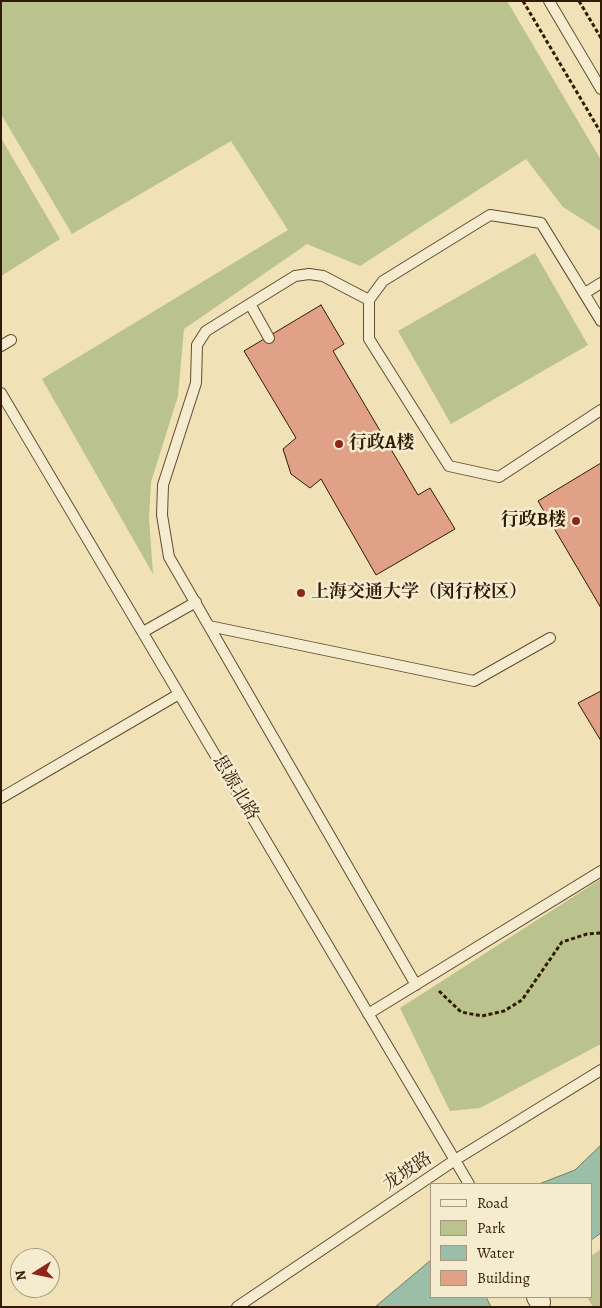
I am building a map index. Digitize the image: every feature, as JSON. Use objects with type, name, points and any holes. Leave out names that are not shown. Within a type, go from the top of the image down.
[{"type":"lane","points":[[549,1],[601,89]]},
{"type":"lane","points":[[601,321],[541,223],[490,215],[383,280],[369,300],[369,339],[448,466],[499,477],[601,410]]},
{"type":"lane","points":[[369,300],[323,276],[309,274],[295,276],[206,331],[197,345],[196,383],[163,485],[162,515],[169,556],[416,984]]},
{"type":"lane","points":[[585,293],[601,283]]},
{"type":"lane","points":[[250,304],[270,338]]},
{"type":"lane","points":[[1,346],[11,340]]},
{"type":"lane","name":"思源北路","points":[[1,392],[468,1183]]},
{"type":"lane","points":[[143,632],[196,602]]},
{"type":"lane","points":[[210,626],[474,681],[550,638]]},
{"type":"lane","points":[[1,798],[179,694]]},
{"type":"lane","points":[[368,1014],[601,871]]},
{"type":"lane","name":"龙坡路","points":[[237,1307],[455,1160],[601,1070]]},
{"type":"path","points":[[523,1],[601,133]]},
{"type":"path","points":[[579,1],[601,38]]},
{"type":"path","points":[[426,978],[461,1012],[482,1016],[504,1011],[522,1000],[562,942],[587,934],[601,933]]},
{"type":"green space","points":[[1,1],[507,1],[601,160],[601,231],[563,207],[526,159],[360,266],[307,244],[184,329],[178,396],[151,482],[149,518],[153,574],[42,379],[288,230],[231,141],[72,234],[1,114]]},
{"type":"green space","points":[[1,138],[60,239],[1,276]]},
{"type":"green space","points":[[535,253],[588,345],[451,424],[398,331]]},
{"type":"green space","points":[[601,879],[601,1044],[480,1108],[450,1111],[400,1008]]},
{"type":"green space","points":[[601,1249],[601,1307],[593,1307],[588,1298],[592,1298],[592,1255]]},
{"type":"water","points":[[601,1145],[601,1233],[592,1239],[592,1183],[542,1183],[575,1170]]},
{"type":"water","points":[[430,1261],[430,1298],[486,1298],[491,1307],[375,1307]]},
{"type":"building","name":"行政A楼","points":[[321,305],[344,344],[333,351],[418,495],[430,488],[455,529],[376,575],[321,479],[310,488],[291,474],[283,449],[296,438],[244,351]]},
{"type":"building","name":"行政B楼","points":[[601,463],[601,608],[538,501]]},
{"type":"building","points":[[601,691],[601,741],[578,703]]},
{"type":"place","name":"行政A楼","points":[[339,444]]},
{"type":"place","name":"行政B楼","points":[[576,521]]},
{"type":"place","name":"上海交通大学（闵行校区）","points":[[301,593]]}]
